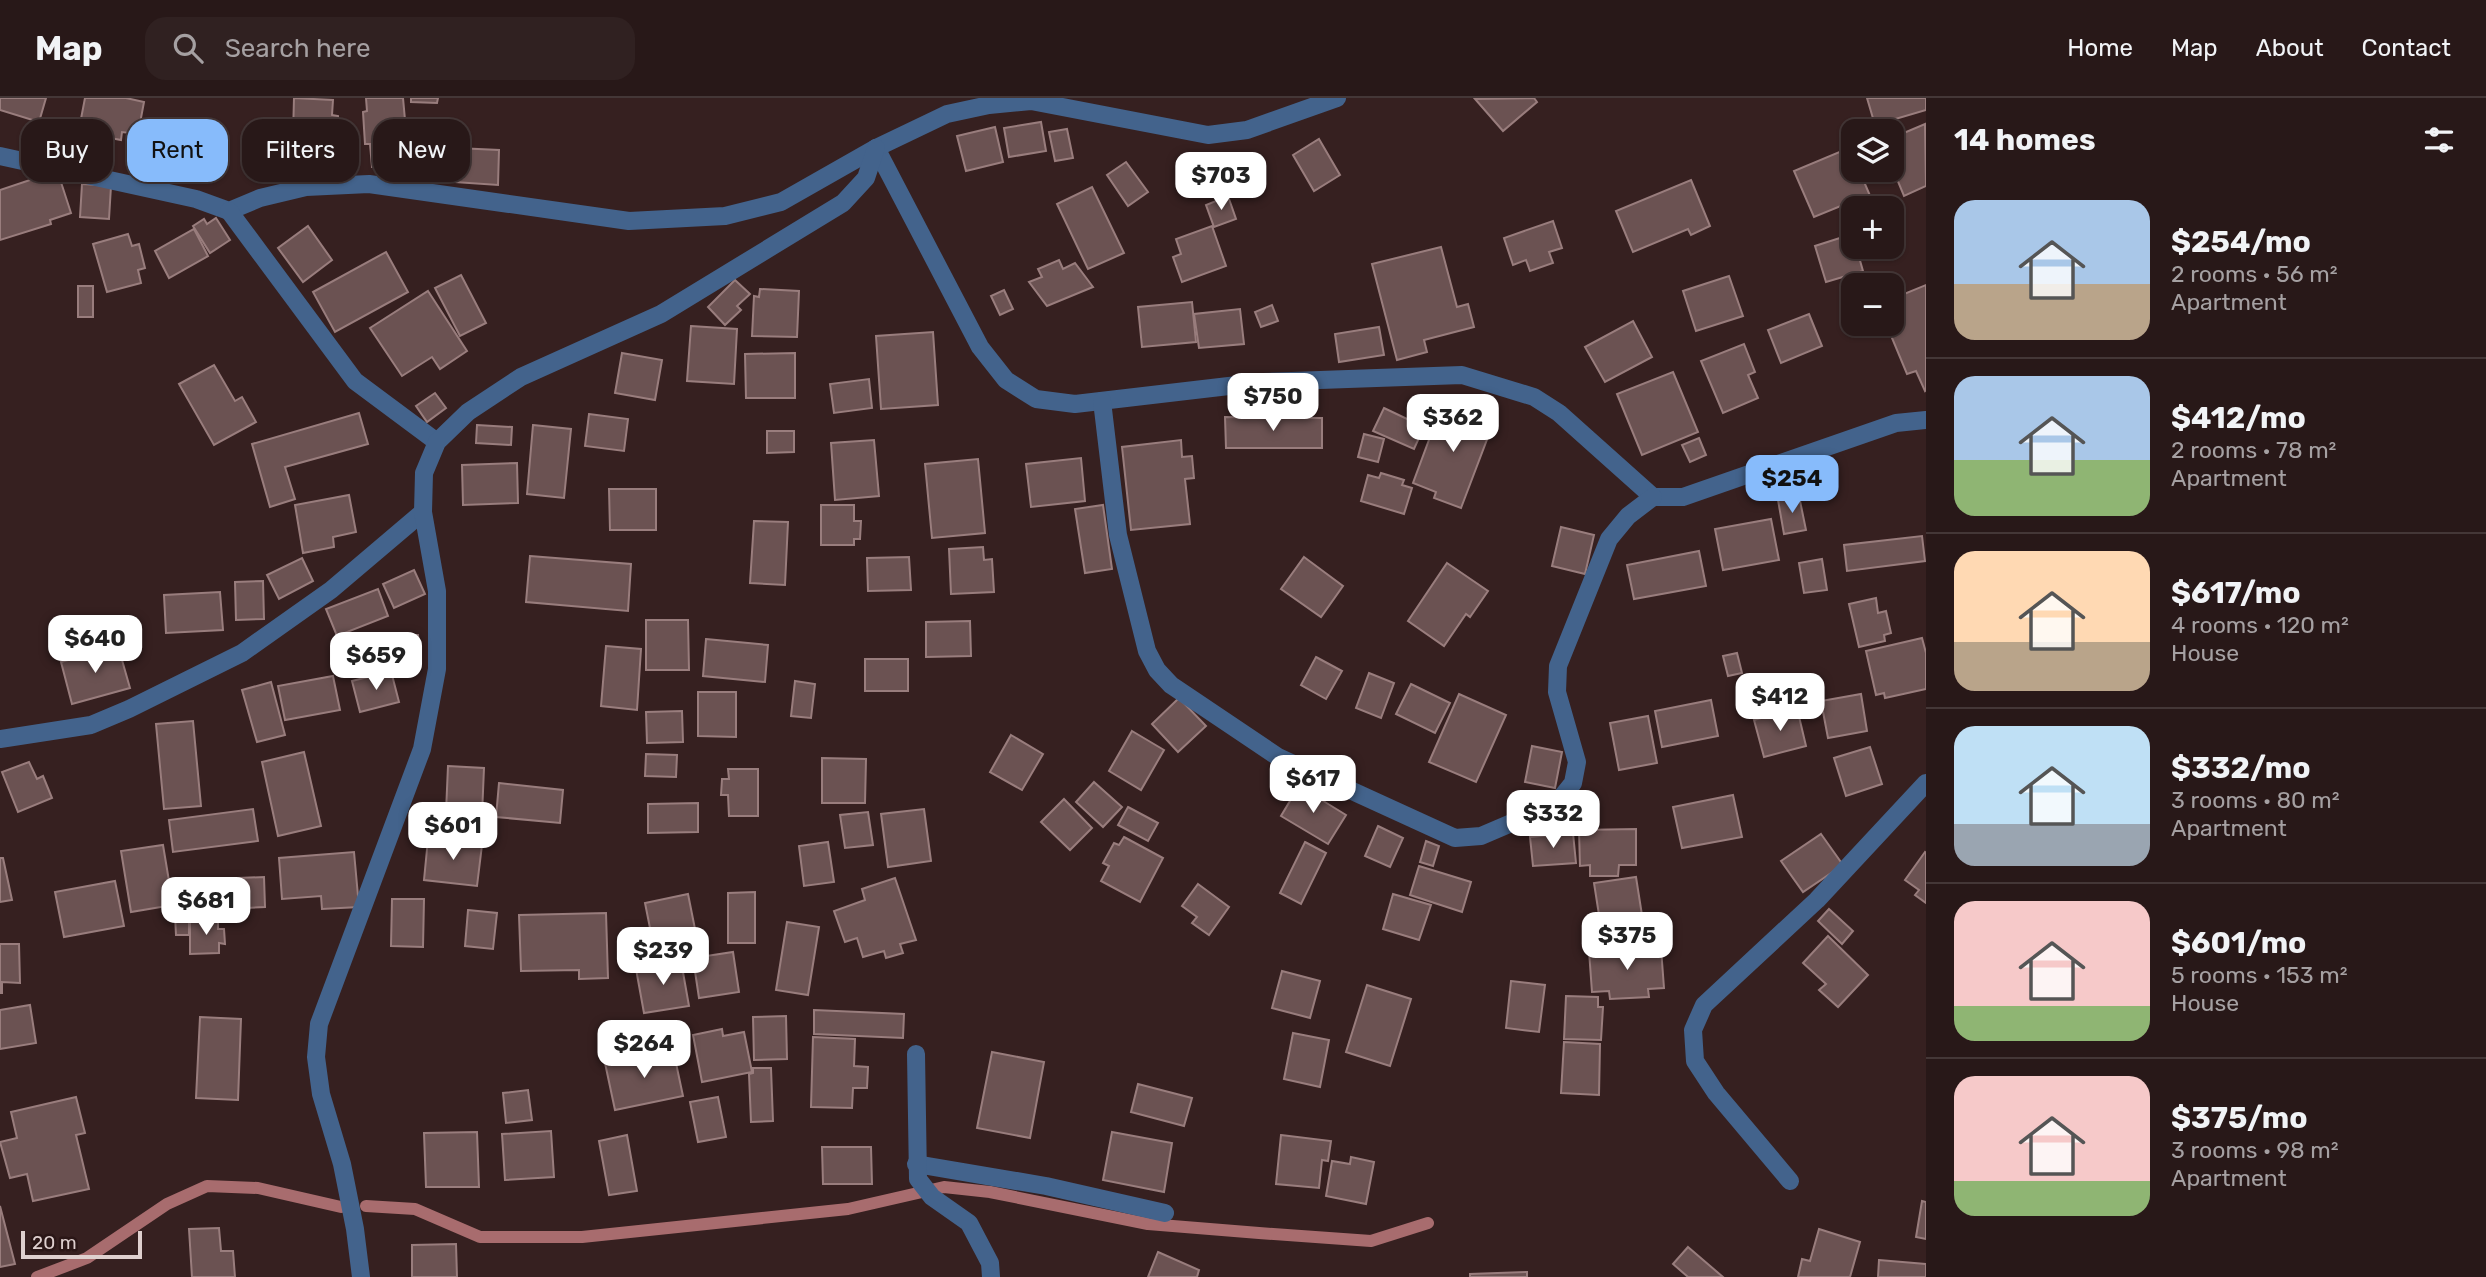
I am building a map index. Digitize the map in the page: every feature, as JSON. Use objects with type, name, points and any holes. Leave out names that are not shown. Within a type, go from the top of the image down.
[{"type":"street","points":[[229,211],[260,198],[306,187],[369,184],[629,221],[725,216],[781,202],[876,148],[947,114],[989,105],[1031,101],[1208,135],[1247,130],[1337,98]]},
{"type":"street","points":[[876,148],[980,347],[1006,380],[1036,399],[1075,404],[1263,382],[1462,375],[1503,386],[1542,402],[1559,413],[1653,497]]},
{"type":"street","points":[[360,1277],[355,1228],[342,1164],[321,1094],[317,1046],[319,1024],[422,749],[437,670],[438,591],[423,512],[424,472],[437,442],[468,412],[522,377],[661,314],[843,203],[866,178],[876,148]]},
{"type":"street","points":[[0,156],[196,199],[229,211],[355,380],[437,442]]},
{"type":"street","points":[[1102,401],[1118,535],[1147,651],[1157,670],[1171,685],[1278,757],[1455,838],[1481,836],[1556,804],[1573,783],[1577,762],[1558,692],[1558,666],[1609,539],[1628,516],[1653,497],[1683,497],[1896,423],[1926,420]]},
{"type":"street","points":[[0,739],[91,725],[242,653],[331,590],[423,512]]},
{"type":"street","points":[[1790,1181],[1716,1093],[1695,1061],[1693,1030],[1704,1006],[1817,900],[1926,783]]},
{"type":"street","points":[[916,1054],[917,1171],[932,1196],[969,1223],[990,1263],[991,1277]]},
{"type":"street","points":[[917,1171],[1046,1186],[1165,1213]]},
{"type":"building","points":[[0,98],[46,98],[40,119],[29,119],[0,110]]},
{"type":"building","points":[[85,98],[126,98],[144,102],[141,119],[127,119],[127,133],[122,132],[121,140],[113,138],[113,119],[81,119]]},
{"type":"building","points":[[294,98],[333,100],[332,115],[338,116],[338,119],[293,119]]},
{"type":"building","points":[[366,98],[403,98],[405,119],[373,119],[373,167],[370,144],[365,144],[363,112],[367,111]]},
{"type":"building","points":[[411,98],[438,98],[437,103],[411,102]]},
{"type":"building","points":[[1534,98],[1537,102],[1503,131],[1475,99]]},
{"type":"building","points":[[1867,98],[1926,98],[1926,110],[1895,119],[1873,119]]},
{"type":"building","points":[[1041,122],[1046,151],[1009,157],[1004,128]]},
{"type":"building","points":[[1925,124],[1926,186],[1904,196],[1898,182],[1904,182],[1904,133]]},
{"type":"building","points":[[995,127],[1003,162],[966,171],[957,136]]},
{"type":"building","points":[[1067,129],[1073,158],[1055,161],[1049,132]]},
{"type":"building","points":[[1319,139],[1340,175],[1314,191],[1293,155]]},
{"type":"building","points":[[470,149],[499,150],[498,185],[454,182],[470,182]]},
{"type":"building","points":[[1841,151],[1841,182],[1864,182],[1870,196],[1841,196],[1841,206],[1814,217],[1794,171]]},
{"type":"building","points":[[1126,162],[1148,192],[1128,206],[1107,175]]},
{"type":"building","points":[[1691,180],[1710,226],[1691,235],[1688,229],[1633,252],[1616,211]]},
{"type":"building","points":[[24,182],[61,182],[71,213],[50,220],[51,224],[0,240],[0,190]]},
{"type":"building","points":[[82,184],[111,186],[109,219],[80,217]]},
{"type":"building","points":[[1092,187],[1124,253],[1088,269],[1057,204]]},
{"type":"building","points":[[1228,196],[1236,219],[1214,227],[1206,205]]},
{"type":"building","points":[[216,218],[230,240],[210,253],[193,226],[204,219],[207,224]]},
{"type":"building","points":[[1553,221],[1562,248],[1549,252],[1553,263],[1530,271],[1526,260],[1513,265],[1504,238]]},
{"type":"building","points":[[308,226],[332,260],[303,282],[278,248]]},
{"type":"building","points":[[1212,226],[1226,266],[1182,282],[1173,257],[1181,254],[1176,239]]},
{"type":"building","points":[[194,229],[208,256],[169,278],[155,251]]},
{"type":"building","points":[[128,234],[132,246],[139,244],[145,268],[138,270],[141,283],[107,292],[93,244]]},
{"type":"building","points":[[1841,238],[1841,259],[1860,259],[1863,271],[1841,273],[1841,278],[1826,282],[1815,246]]},
{"type":"building","points":[[1441,247],[1457,307],[1468,304],[1474,327],[1424,340],[1427,352],[1397,360],[1372,264]]},
{"type":"building","points":[[386,252],[408,292],[335,332],[313,292]]},
{"type":"building","points":[[1059,260],[1063,269],[1075,263],[1093,287],[1047,306],[1029,282],[1042,277],[1038,269]]},
{"type":"building","points":[[461,275],[486,323],[460,336],[435,288]]},
{"type":"building","points":[[1729,276],[1743,316],[1696,331],[1683,291]]},
{"type":"building","points":[[735,280],[750,294],[737,306],[741,310],[725,325],[708,307]]},
{"type":"building","points":[[1926,285],[1925,391],[1916,371],[1907,374],[1891,336],[1904,336],[1904,294]]},
{"type":"building","points":[[78,286],[93,286],[93,317],[78,317]]},
{"type":"building","points":[[760,289],[799,291],[797,337],[752,336],[754,296],[759,297]]},
{"type":"building","points":[[1004,290],[1013,309],[1000,315],[991,296]]},
{"type":"building","points":[[428,291],[467,351],[440,369],[432,357],[402,376],[370,328]]},
{"type":"building","points":[[1192,302],[1196,342],[1142,347],[1138,307]]},
{"type":"building","points":[[1272,305],[1278,321],[1261,327],[1255,312]]},
{"type":"building","points":[[1240,309],[1244,344],[1199,348],[1194,314]]},
{"type":"building","points":[[1809,314],[1822,346],[1781,363],[1768,330]]},
{"type":"building","points":[[1633,321],[1652,357],[1605,382],[1585,347]]},
{"type":"building","points":[[691,326],[737,329],[734,384],[687,381]]},
{"type":"building","points":[[1379,327],[1384,355],[1339,362],[1335,334]]},
{"type":"building","points":[[933,332],[938,405],[881,409],[876,336]]},
{"type":"building","points":[[1744,344],[1755,372],[1748,375],[1758,398],[1723,413],[1701,361]]},
{"type":"building","points":[[622,353],[662,360],[655,400],[615,393]]},
{"type":"building","points":[[795,353],[795,398],[746,398],[745,354]]},
{"type":"building","points":[[214,365],[235,401],[242,397],[256,422],[214,445],[179,384]]},
{"type":"building","points":[[1673,372],[1698,432],[1642,455],[1617,394]]},
{"type":"building","points":[[869,379],[872,408],[834,413],[830,384]]},
{"type":"building","points":[[435,393],[446,408],[427,422],[416,406]]},
{"type":"building","points":[[1443,402],[1494,421],[1461,508],[1434,498],[1436,492],[1413,483]]},
{"type":"building","points":[[1384,408],[1424,427],[1414,449],[1373,431]]},
{"type":"building","points":[[359,413],[368,444],[285,467],[295,499],[270,507],[252,444]]},
{"type":"building","points":[[589,414],[628,419],[624,451],[585,446]]},
{"type":"building","points":[[1225,417],[1322,418],[1322,448],[1226,448]]},
{"type":"building","points":[[477,425],[512,427],[511,445],[476,443]]},
{"type":"building","points":[[533,425],[571,429],[564,498],[527,494]]},
{"type":"building","points":[[767,431],[794,431],[794,452],[767,453]]},
{"type":"building","points":[[1364,434],[1384,439],[1378,462],[1358,457]]},
{"type":"building","points":[[1699,438],[1706,455],[1690,462],[1682,445]]},
{"type":"building","points":[[874,440],[879,496],[835,500],[831,443]]},
{"type":"building","points":[[1181,440],[1182,457],[1192,456],[1194,478],[1185,479],[1190,524],[1131,530],[1122,447]]},
{"type":"building","points":[[1081,458],[1085,501],[1031,507],[1026,464]]},
{"type":"building","points":[[978,459],[985,533],[932,538],[925,464]]},
{"type":"building","points":[[517,463],[518,503],[463,505],[462,465]]},
{"type":"building","points":[[1381,473],[1404,480],[1402,485],[1412,488],[1404,514],[1361,501],[1368,475],[1379,478]]},
{"type":"building","points":[[609,489],[656,489],[656,530],[610,530]]},
{"type":"building","points":[[349,495],[356,532],[333,537],[334,547],[303,553],[295,505]]},
{"type":"building","points":[[1799,496],[1806,530],[1784,534],[1778,500]]},
{"type":"building","points":[[821,505],[854,505],[854,521],[861,521],[860,539],[854,539],[854,545],[821,545]]},
{"type":"building","points":[[1103,505],[1112,569],[1085,573],[1075,509]]},
{"type":"building","points":[[1771,519],[1779,560],[1723,570],[1715,529]]},
{"type":"building","points":[[754,521],[788,522],[785,585],[750,583]]},
{"type":"building","points":[[1561,527],[1594,535],[1585,574],[1552,566]]},
{"type":"building","points":[[1922,536],[1925,561],[1847,571],[1844,545]]},
{"type":"building","points":[[983,547],[984,560],[992,559],[994,592],[951,594],[949,549]]},
{"type":"building","points":[[1699,551],[1706,586],[1634,599],[1627,565]]},
{"type":"building","points":[[530,556],[631,564],[628,611],[526,602]]},
{"type":"building","points":[[909,557],[911,590],[868,591],[867,558]]},
{"type":"building","points":[[1304,557],[1343,586],[1321,617],[1281,589]]},
{"type":"building","points":[[302,558],[313,581],[279,599],[267,575]]},
{"type":"building","points":[[1822,559],[1827,590],[1804,593],[1799,563]]},
{"type":"building","points":[[1447,563],[1488,591],[1470,617],[1466,614],[1444,646],[1408,621]]},
{"type":"building","points":[[414,570],[425,594],[394,608],[383,584]]},
{"type":"building","points":[[263,581],[264,619],[236,620],[235,582]]},
{"type":"building","points":[[378,589],[388,616],[337,636],[326,609]]},
{"type":"building","points":[[220,592],[223,630],[166,633],[164,595]]},
{"type":"building","points":[[1876,598],[1878,613],[1886,611],[1891,633],[1884,635],[1885,641],[1859,647],[1849,604]]},
{"type":"building","points":[[646,620],[688,620],[689,670],[646,670]]},
{"type":"building","points":[[970,621],[971,656],[926,657],[926,622]]},
{"type":"building","points":[[418,635],[420,661],[395,663],[393,636]]},
{"type":"building","points":[[1922,638],[1926,653],[1926,689],[1885,698],[1884,693],[1876,695],[1866,651]]},
{"type":"building","points":[[706,639],[768,645],[765,682],[703,676]]},
{"type":"building","points":[[118,646],[130,688],[72,704],[61,662]]},
{"type":"building","points":[[606,646],[641,649],[637,710],[601,706]]},
{"type":"building","points":[[1737,653],[1742,673],[1728,676],[1723,656]]},
{"type":"building","points":[[1316,657],[1342,671],[1326,699],[1301,685]]},
{"type":"building","points":[[865,659],[908,659],[908,691],[865,691]]},
{"type":"building","points":[[391,671],[399,702],[360,712],[352,681]]},
{"type":"building","points":[[1369,673],[1394,683],[1381,718],[1356,708]]},
{"type":"building","points":[[333,676],[340,710],[285,720],[278,686]]},
{"type":"building","points":[[795,681],[815,684],[811,718],[791,716]]},
{"type":"building","points":[[271,682],[285,735],[257,742],[242,690]]},
{"type":"building","points":[[1411,684],[1450,703],[1435,733],[1396,714]]},
{"type":"building","points":[[698,692],[736,692],[736,737],[698,736]]},
{"type":"building","points":[[1459,694],[1506,715],[1476,782],[1429,762]]},
{"type":"building","points":[[1861,694],[1867,731],[1828,738],[1821,701]]},
{"type":"building","points":[[1179,698],[1206,726],[1178,752],[1152,724]]},
{"type":"building","points":[[1711,700],[1718,736],[1662,747],[1655,711]]},
{"type":"building","points":[[1797,708],[1806,746],[1764,757],[1754,720]]},
{"type":"building","points":[[682,711],[683,742],[647,743],[646,712]]},
{"type":"building","points":[[1648,716],[1657,763],[1619,770],[1610,723]]},
{"type":"building","points":[[193,721],[201,806],[164,809],[156,724]]},
{"type":"building","points":[[1132,731],[1164,750],[1141,790],[1109,771]]},
{"type":"building","points":[[1011,735],[1043,754],[1022,790],[990,772]]},
{"type":"building","points":[[1532,746],[1562,752],[1555,788],[1525,782]]},
{"type":"building","points":[[1870,747],[1882,784],[1846,796],[1834,758]]},
{"type":"building","points":[[304,752],[321,826],[278,836],[262,762]]},
{"type":"building","points":[[646,754],[677,755],[676,777],[645,776]]},
{"type":"building","points":[[822,758],[866,759],[865,803],[822,803]]},
{"type":"building","points":[[29,762],[37,779],[43,776],[52,798],[18,812],[2,772]]},
{"type":"building","points":[[448,766],[484,768],[482,815],[446,812]]},
{"type":"building","points":[[728,769],[758,769],[758,816],[729,816],[728,795],[721,795],[722,779],[729,779]]},
{"type":"building","points":[[1094,782],[1122,807],[1103,827],[1076,802]]},
{"type":"building","points":[[499,783],[563,790],[560,823],[496,817]]},
{"type":"building","points":[[1299,786],[1346,815],[1328,844],[1281,816]]},
{"type":"building","points":[[1733,795],[1742,837],[1682,848],[1673,807]]},
{"type":"building","points":[[1064,799],[1092,828],[1070,850],[1041,822]]},
{"type":"building","points":[[698,803],[698,832],[648,833],[648,804]]},
{"type":"building","points":[[1128,807],[1158,823],[1148,841],[1118,825]]},
{"type":"building","points":[[253,809],[258,841],[173,852],[169,820]]},
{"type":"building","points":[[924,809],[931,861],[888,867],[881,814]]},
{"type":"building","points":[[868,812],[873,845],[845,848],[840,815]]},
{"type":"building","points":[[1378,826],[1403,838],[1390,867],[1365,856]]},
{"type":"building","points":[[1636,829],[1636,865],[1619,865],[1618,876],[1590,876],[1590,865],[1580,866],[1579,830]]},
{"type":"building","points":[[1573,833],[1576,863],[1533,866],[1530,837]]},
{"type":"building","points":[[1821,834],[1843,865],[1803,892],[1781,861]]},
{"type":"building","points":[[1124,837],[1163,858],[1140,902],[1101,881],[1109,866],[1103,863],[1114,843],[1119,845]]},
{"type":"building","points":[[428,839],[482,845],[477,886],[424,880]]},
{"type":"building","points":[[1426,841],[1439,846],[1433,866],[1420,862]]},
{"type":"building","points":[[828,842],[834,882],[804,886],[799,846]]},
{"type":"building","points":[[1305,842],[1326,853],[1301,904],[1280,893]]},
{"type":"building","points":[[163,845],[173,905],[131,912],[121,851]]},
{"type":"building","points":[[354,852],[359,907],[322,909],[321,896],[282,899],[279,858]]},
{"type":"building","points":[[1925,852],[1926,903],[1915,895],[1919,890],[1905,880]]},
{"type":"building","points":[[0,858],[3,858],[12,900],[0,902]]},
{"type":"building","points":[[1419,866],[1471,882],[1462,912],[1410,895]]},
{"type":"building","points":[[264,877],[265,907],[190,911],[189,880]]},
{"type":"building","points":[[1636,877],[1644,928],[1602,934],[1594,883]]},
{"type":"building","points":[[895,878],[916,940],[900,944],[903,953],[886,958],[884,951],[863,957],[857,938],[845,942],[834,911],[865,900],[862,889]]},
{"type":"building","points":[[115,881],[124,926],[64,937],[55,892]]},
{"type":"building","points":[[1198,884],[1229,907],[1209,935],[1192,923],[1197,917],[1182,906]]},
{"type":"building","points":[[755,892],[755,943],[728,943],[728,893]]},
{"type":"building","points":[[688,894],[700,954],[657,963],[645,903]]},
{"type":"building","points":[[1393,894],[1431,905],[1419,940],[1383,929]]},
{"type":"building","points":[[392,899],[424,899],[423,947],[391,946]]},
{"type":"building","points":[[1829,909],[1853,931],[1842,944],[1818,921]]},
{"type":"building","points":[[468,910],[497,913],[493,949],[465,946]]},
{"type":"building","points":[[606,913],[608,978],[579,979],[579,970],[521,971],[519,915]]},
{"type":"building","points":[[175,915],[189,915],[189,935],[176,935]]},
{"type":"building","points":[[218,920],[218,929],[224,929],[225,944],[219,943],[219,953],[190,954],[190,921]]},
{"type":"building","points":[[787,922],[819,927],[808,995],[776,990]]},
{"type":"building","points":[[1828,936],[1868,975],[1838,1007],[1819,990],[1826,984],[1803,963]]},
{"type":"building","points":[[0,944],[19,944],[20,983],[2,982],[2,993],[0,993]]},
{"type":"building","points":[[1661,948],[1664,988],[1648,989],[1649,997],[1610,999],[1609,991],[1592,992],[1589,951]]},
{"type":"building","points":[[733,952],[739,992],[699,998],[693,958]]},
{"type":"building","points":[[681,961],[689,1006],[644,1013],[636,969]]},
{"type":"building","points":[[1282,971],[1320,981],[1310,1018],[1272,1008]]},
{"type":"building","points":[[1511,981],[1545,985],[1539,1032],[1506,1028]]},
{"type":"building","points":[[1367,985],[1411,999],[1390,1066],[1346,1052]]},
{"type":"building","points":[[1566,996],[1598,997],[1598,1007],[1603,1007],[1601,1040],[1564,1039]]},
{"type":"building","points":[[30,1005],[36,1043],[0,1049],[0,1010]]},
{"type":"building","points":[[814,1010],[904,1014],[903,1038],[814,1034]]},
{"type":"building","points":[[786,1016],[787,1059],[754,1060],[753,1017]]},
{"type":"building","points":[[200,1017],[241,1019],[238,1100],[196,1098]]},
{"type":"building","points":[[722,1029],[723,1036],[744,1032],[752,1072],[702,1082],[693,1035]]},
{"type":"building","points":[[1293,1033],[1329,1040],[1320,1087],[1284,1079]]},
{"type":"building","points":[[813,1037],[855,1039],[854,1066],[868,1067],[867,1088],[853,1088],[852,1108],[811,1107]]},
{"type":"building","points":[[1564,1042],[1600,1044],[1599,1095],[1561,1093]]},
{"type":"building","points":[[673,1049],[683,1096],[615,1110],[605,1063]]},
{"type":"building","points":[[992,1052],[1044,1062],[1030,1138],[977,1128]]},
{"type":"building","points":[[753,1068],[771,1068],[773,1121],[751,1122],[749,1074],[753,1073]]},
{"type":"building","points":[[1138,1084],[1192,1098],[1184,1126],[1131,1112]]},
{"type":"building","points":[[528,1090],[532,1120],[506,1123],[503,1093]]},
{"type":"building","points":[[76,1097],[85,1133],[76,1135],[89,1189],[33,1201],[27,1174],[10,1178],[0,1142],[17,1138],[11,1112]]},
{"type":"building","points":[[718,1097],[726,1137],[698,1142],[690,1102]]},
{"type":"building","points":[[551,1131],[554,1177],[505,1180],[502,1134]]},
{"type":"building","points":[[477,1132],[479,1187],[426,1187],[424,1133]]},
{"type":"building","points":[[1112,1132],[1172,1143],[1164,1192],[1103,1180]]},
{"type":"building","points":[[627,1135],[637,1191],[609,1195],[599,1141]]},
{"type":"building","points":[[1281,1135],[1331,1141],[1328,1161],[1322,1160],[1319,1188],[1276,1184]]},
{"type":"building","points":[[822,1147],[871,1147],[872,1184],[823,1184]]},
{"type":"building","points":[[1351,1157],[1374,1162],[1366,1204],[1326,1196],[1332,1161],[1350,1164]]},
{"type":"building","points":[[1922,1201],[1926,1202],[1926,1239],[1916,1237]]},
{"type":"building","points":[[0,1206],[15,1264],[0,1267]]},
{"type":"building","points":[[219,1228],[221,1251],[233,1251],[235,1277],[192,1277],[189,1229]]},
{"type":"building","points":[[1819,1229],[1860,1242],[1850,1277],[1798,1277],[1802,1259],[1810,1261]]},
{"type":"building","points":[[456,1244],[457,1277],[412,1277],[412,1245]]},
{"type":"building","points":[[1688,1247],[1723,1277],[1688,1277],[1673,1264]]},
{"type":"building","points":[[1158,1252],[1199,1270],[1197,1277],[1148,1277]]},
{"type":"building","points":[[1879,1260],[1926,1264],[1926,1277],[1878,1277]]},
{"type":"building","points":[[1527,1272],[1527,1277],[1470,1277],[1470,1274]]},
{"type":"waterway","points":[[37,1277],[87,1258],[167,1204],[207,1186],[258,1188],[341,1207]]},
{"type":"waterway","points":[[366,1206],[415,1209],[480,1237],[582,1237],[848,1209],[944,1187],[990,1192],[1148,1224],[1259,1233],[1371,1241],[1428,1223]]}]
